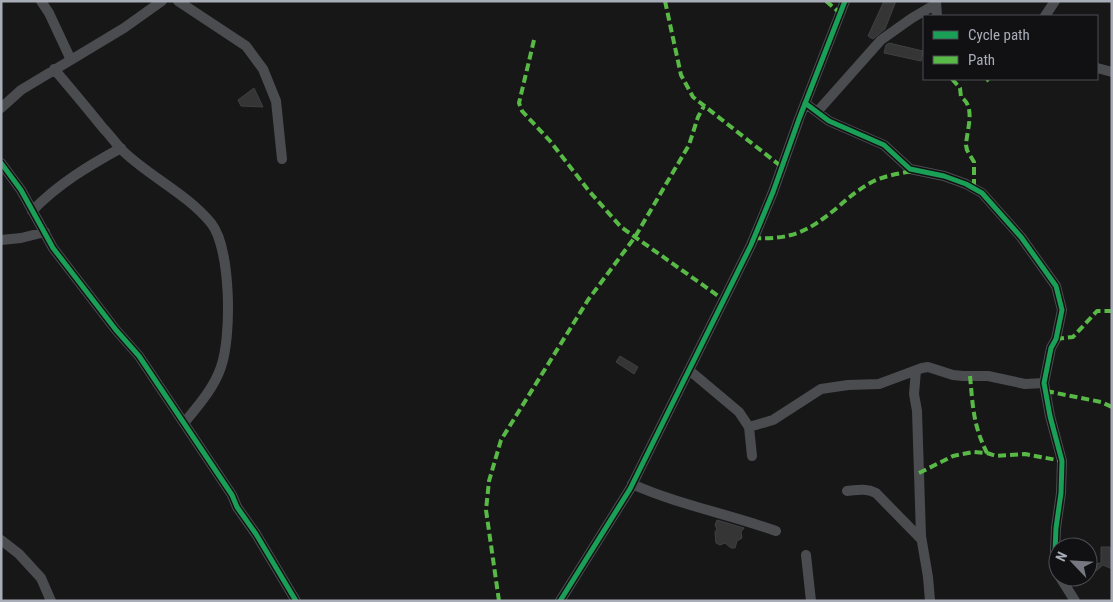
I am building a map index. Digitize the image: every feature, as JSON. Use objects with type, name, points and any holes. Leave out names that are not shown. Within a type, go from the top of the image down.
[{"type":"street","points":[[41,1],[71,60]]},
{"type":"street","points":[[3,104],[54,69],[124,28],[162,1]]},
{"type":"street","points":[[178,1],[246,46],[264,70],[276,101],[282,160]]},
{"type":"street","points":[[560,601],[632,484],[754,238],[774,192],[805,103],[845,1]]},
{"type":"street","points":[[1046,15],[1055,1]]},
{"type":"street","points":[[817,112],[881,40],[936,3]]},
{"type":"street","points":[[1098,68],[1112,72]]},
{"type":"street","points":[[54,69],[121,148],[193,204],[212,224],[218,236],[226,274],[229,306],[222,366],[210,391],[184,424]]},
{"type":"street","points":[[805,103],[829,121],[884,145],[910,169],[944,176],[966,184],[982,193],[1021,237],[1056,286],[1062,310],[1056,339],[1051,348],[1044,383],[1050,416],[1062,461],[1061,493],[1056,537]]},
{"type":"street","points":[[32,211],[44,198],[69,178],[121,148]]},
{"type":"street","points":[[1,163],[21,190],[53,248],[116,330],[139,356],[232,495],[237,507],[256,534],[296,601]]},
{"type":"street","points":[[1,240],[21,238],[44,232]]},
{"type":"street","points":[[750,427],[773,420],[820,389],[848,385],[879,384],[928,367],[953,375],[988,376],[1025,384],[1044,383]]},
{"type":"street","points":[[689,370],[739,412],[750,427],[752,456]]},
{"type":"street","points":[[916,370],[914,394],[917,411],[921,539],[930,601]]},
{"type":"street","points":[[632,484],[667,498],[746,520],[776,531]]},
{"type":"street","points":[[847,492],[862,489],[876,493],[921,539]]},
{"type":"street","points":[[1,540],[19,554],[41,578],[51,601]]},
{"type":"street","points":[[806,556],[811,601]]},
{"type":"street","points":[[1066,587],[1075,601]]},
{"type":"building","points":[[884,1],[896,1],[885,29],[873,39],[868,36]]},
{"type":"building","points":[[889,43],[923,51],[921,61],[884,53],[886,45]]},
{"type":"building","points":[[254,88],[263,107],[241,106],[238,100]]},
{"type":"building","points":[[620,356],[638,367],[634,374],[616,362]]},
{"type":"building","points":[[717,520],[744,528],[741,532],[742,538],[737,541],[735,548],[731,548],[725,543],[720,545],[716,543],[715,532],[717,529],[715,525]]},
{"type":"building","points":[[1101,547],[1110,547],[1112,569],[1103,565],[1098,569],[1098,564],[1101,563]]},
{"type":"marked path","points":[[665,1],[681,75],[693,97],[782,167]]},
{"type":"marked path","points":[[826,1],[840,13]]},
{"type":"marked path","points":[[534,40],[519,103],[522,111],[550,141],[589,191],[621,227],[724,300]]},
{"type":"marked path","points":[[953,80],[960,88],[961,97],[968,106],[969,125],[966,145],[974,162],[974,189]]},
{"type":"marked path","points":[[499,601],[486,510],[489,481],[501,440],[588,300],[635,237],[689,145],[698,117],[704,106]]},
{"type":"marked path","points":[[753,238],[779,237],[809,228],[870,183],[886,177],[915,171]]},
{"type":"marked path","points":[[1056,339],[1073,337],[1097,311],[1112,311]]},
{"type":"marked path","points":[[970,376],[976,425],[987,453]]},
{"type":"marked path","points":[[1046,391],[1101,402],[1112,407]]},
{"type":"marked path","points":[[919,473],[953,456],[973,452],[996,456],[1025,454],[1062,461]]},
{"type":"cycle path","points":[[560,601],[630,489],[751,245],[845,1]]},
{"type":"cycle path","points":[[805,103],[829,121],[884,145],[910,169],[944,176],[966,184],[982,193],[1021,237],[1056,286],[1062,310],[1056,339],[1051,348],[1044,383],[1050,416],[1062,461],[1061,493],[1056,537]]},
{"type":"cycle path","points":[[1,163],[21,190],[53,248],[116,330],[139,356],[232,495],[237,507],[256,534],[296,601]]}]
